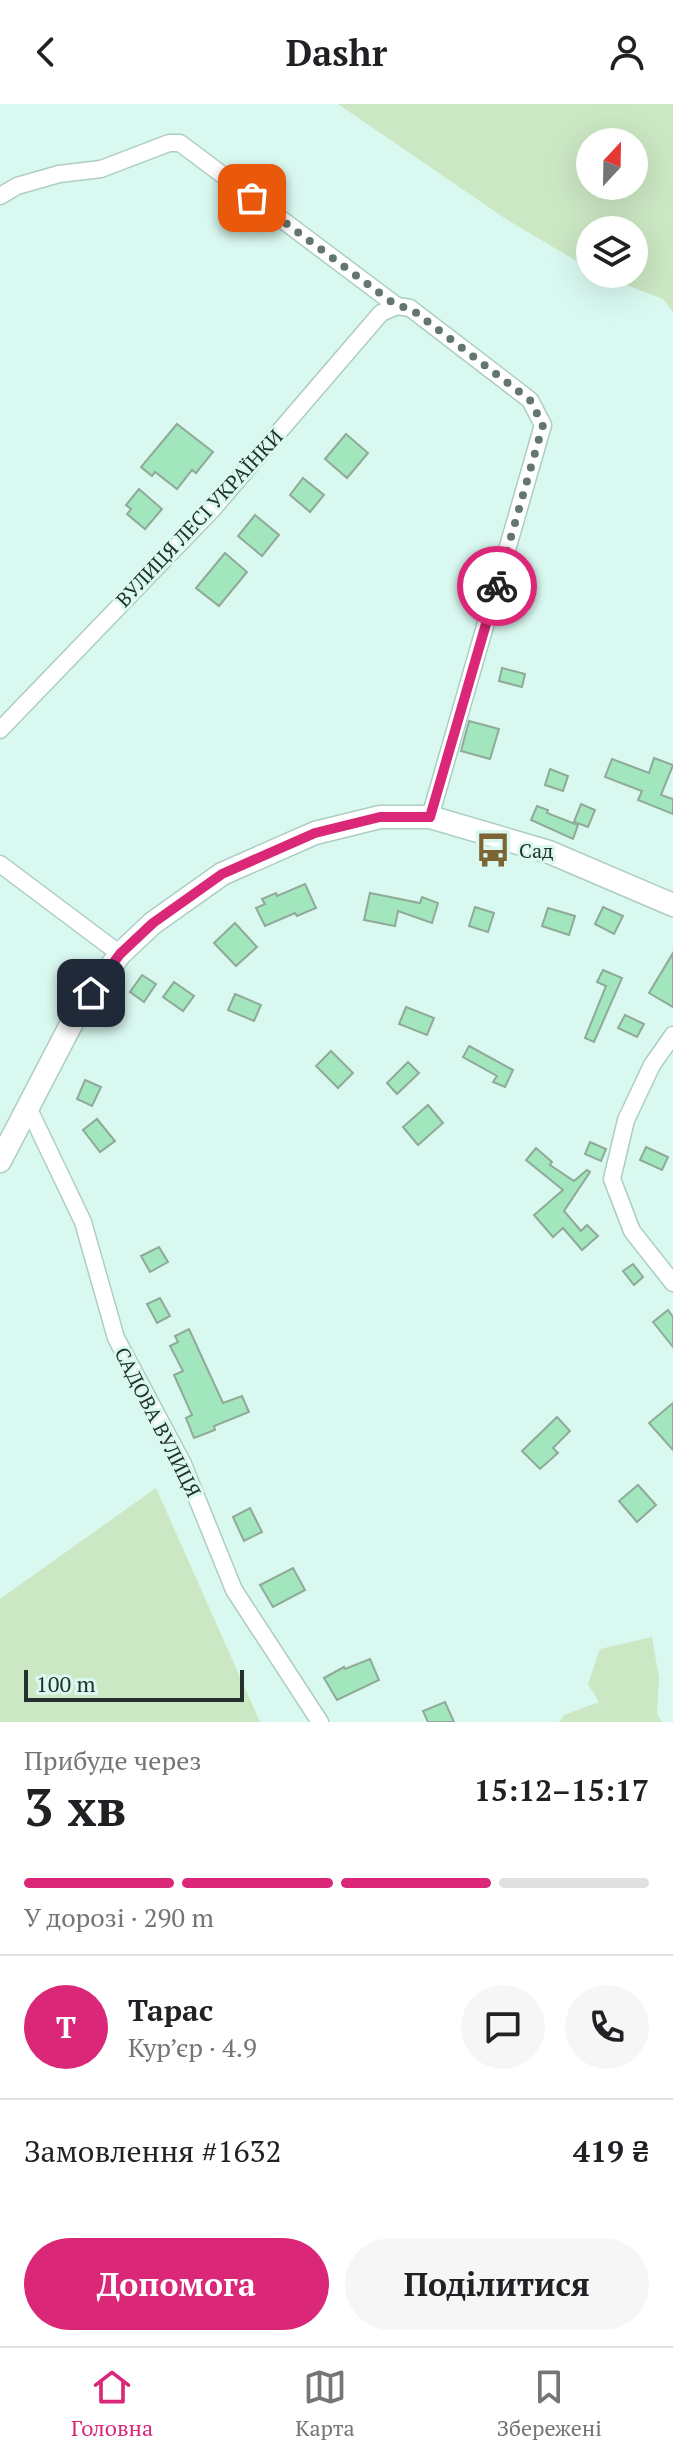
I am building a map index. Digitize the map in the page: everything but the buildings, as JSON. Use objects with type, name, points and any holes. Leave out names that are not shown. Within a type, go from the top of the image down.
[{"type":"street","points":[[0,196],[17,186],[59,174],[101,169],[169,143],[180,143],[397,306],[410,308],[530,400],[543,425],[430,817]]},
{"type":"street","name":"ВУЛИЦЯ ЛЕСІ УКРАЇНКИ","points":[[0,730],[211,511],[381,313],[397,306]]},
{"type":"street","points":[[0,1161],[77,1013],[120,954],[153,923],[222,874],[315,833],[380,817],[430,817],[549,852],[673,905]]},
{"type":"street","points":[[0,864],[120,954]]},
{"type":"street","points":[[673,1035],[652,1065],[626,1120],[612,1179],[632,1231],[673,1283]]},
{"type":"street","name":"САДОВА ВУЛИЦЯ","points":[[28,1107],[83,1222],[116,1338],[183,1464],[234,1590],[320,1722]]},
{"type":"green space","points":[[338,104],[673,104],[673,312],[663,299],[634,288],[648,288],[648,216],[576,216],[576,261],[506,219]]},
{"type":"green space","points":[[156,1488],[260,1722],[0,1722],[0,1599]]},
{"type":"green space","points":[[652,1637],[659,1678],[657,1714],[662,1722],[559,1722],[564,1715],[599,1702],[588,1684],[600,1649]]},
{"type":"way so far","points":[[252,198],[397,306],[410,308],[530,400],[543,425],[497,586]]},
{"type":"place","name":"Сад","points":[[493,850]]},
{"type":"route","points":[[91,993],[120,954],[153,923],[222,874],[315,833],[380,817],[430,817],[497,586]]}]
